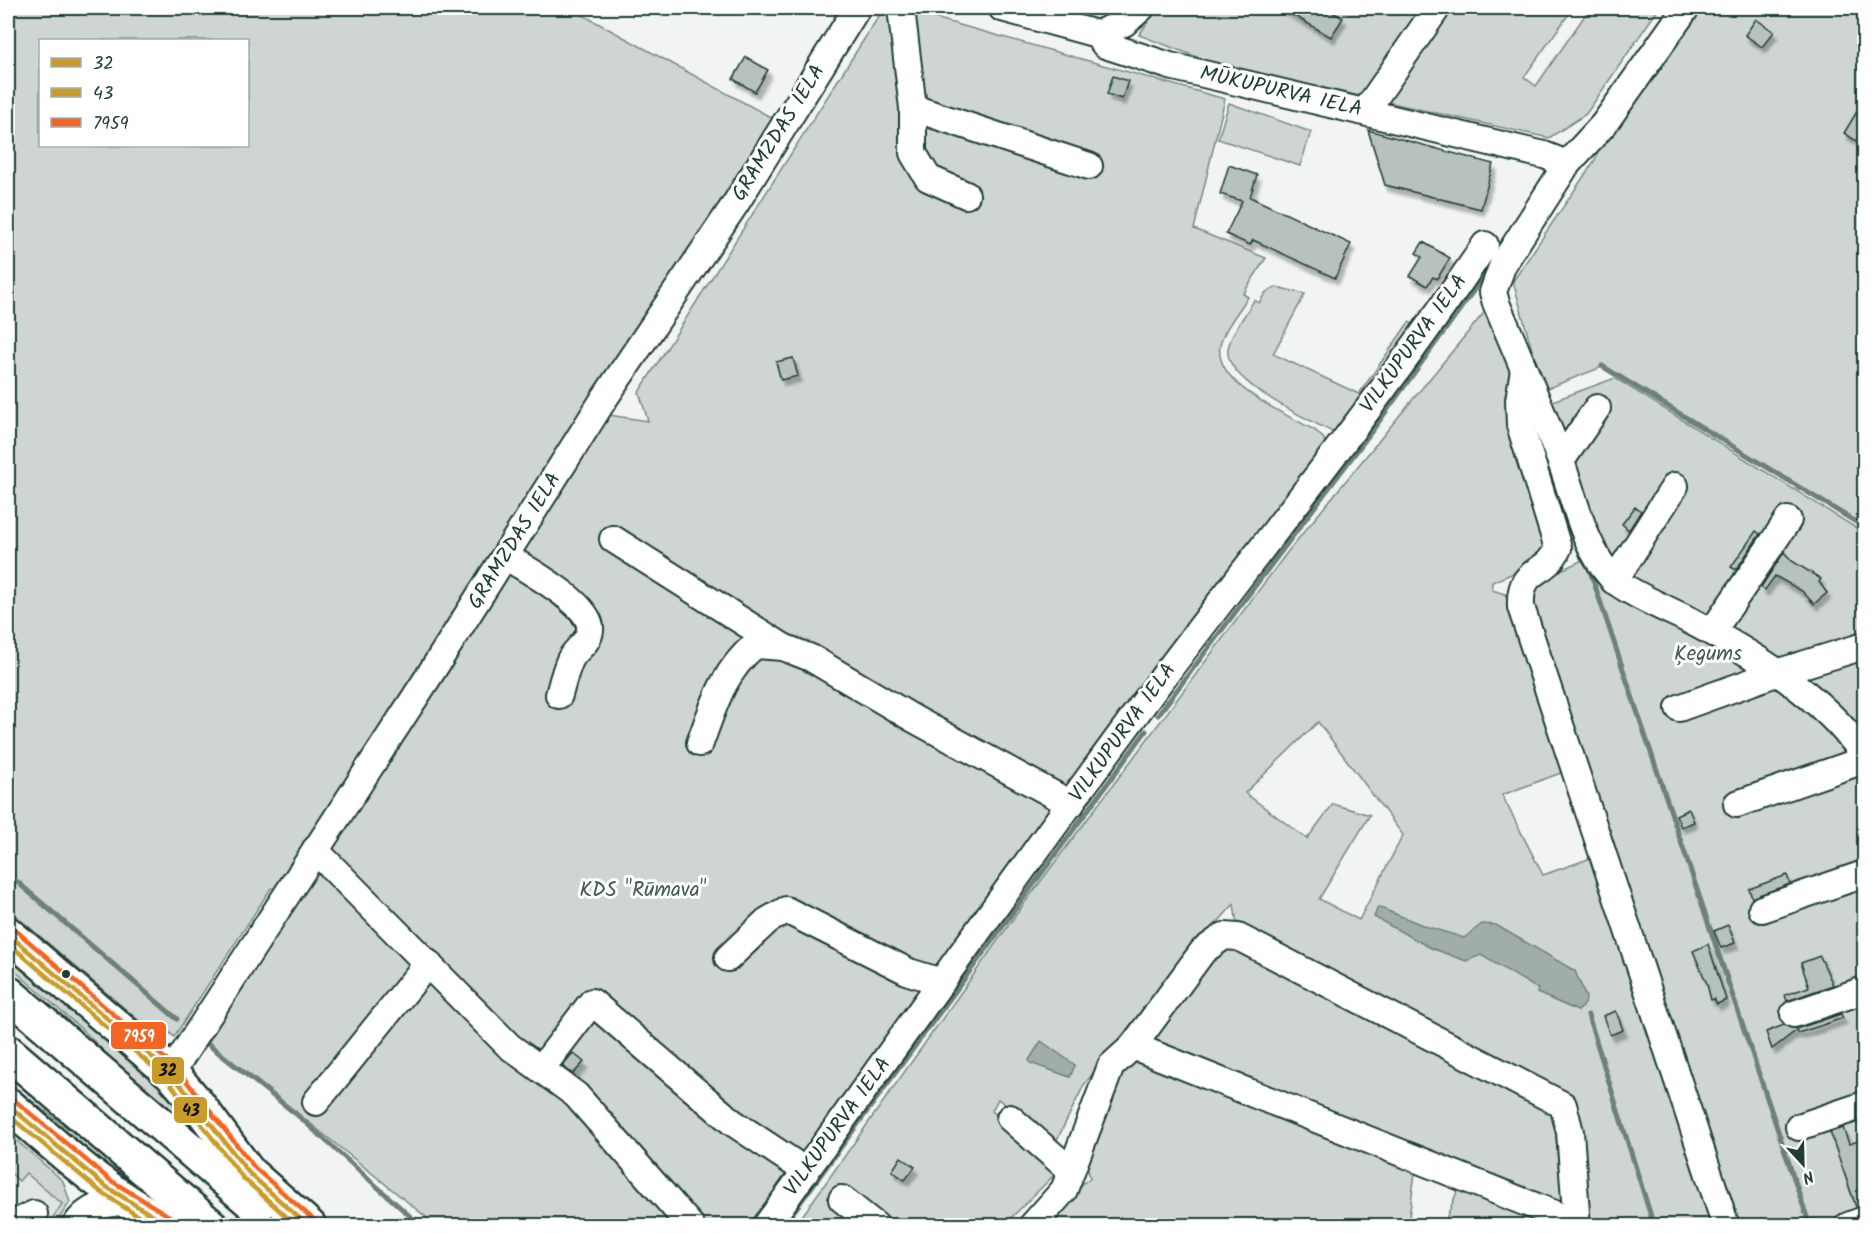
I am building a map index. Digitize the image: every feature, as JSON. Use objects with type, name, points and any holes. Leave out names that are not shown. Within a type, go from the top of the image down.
[{"type":"highway","points":[[8,934],[171,1073],[197,1102],[249,1173],[309,1226]]},
{"type":"highway","points":[[8,993],[279,1226]]},
{"type":"highway","points":[[8,1052],[211,1226]]},
{"type":"highway","points":[[8,1105],[91,1176],[126,1201],[170,1226]]},
{"type":"street","name":"GRAMZDAS IELA","points":[[171,1073],[604,399],[736,203],[857,8]]},
{"type":"street","points":[[901,8],[913,108],[912,143],[917,162],[928,178],[966,195]]},
{"type":"street","name":"MŪKUPURVA IELA","points":[[1002,8],[1097,33],[1105,45],[1170,66],[1544,155],[1567,164]]},
{"type":"street","points":[[1097,33],[1124,22],[1141,8]]},
{"type":"street","points":[[1365,112],[1437,8]]},
{"type":"street","points":[[1686,8],[1604,124],[1567,164],[1503,264],[1493,292],[1561,461],[1595,554],[1614,581],[1712,632],[1779,672],[1841,725],[1864,754]]},
{"type":"street","points":[[913,108],[1089,166]]},
{"type":"street","name":"VILKUPURVA IELA","points":[[766,1226],[1263,543],[1385,388],[1485,245]]},
{"type":"street","points":[[1524,370],[1519,400],[1520,425],[1558,548],[1554,557],[1526,578],[1520,591],[1521,607],[1726,1226]]},
{"type":"street","points":[[1561,461],[1597,408]]},
{"type":"street","points":[[1614,581],[1675,486]]},
{"type":"street","points":[[1712,632],[1788,520]]},
{"type":"street","points":[[613,539],[783,648],[811,658],[914,719],[1071,804]]},
{"type":"street","points":[[505,556],[545,581],[583,611],[589,620],[590,629],[586,640],[571,658],[559,695]]},
{"type":"street","points":[[700,743],[723,681],[745,653],[755,645],[783,648]]},
{"type":"street","points":[[1679,708],[1779,672],[1864,646]]},
{"type":"street","points":[[1737,804],[1864,760]]},
{"type":"street","points":[[315,850],[509,1046],[576,1095],[691,1226]]},
{"type":"street","points":[[1762,909],[1864,874]]},
{"type":"street","points":[[728,958],[767,921],[786,910],[909,972],[942,982]]},
{"type":"street","points":[[1032,1226],[1064,1190],[1111,1066],[1134,1046],[1203,951],[1224,936],[1238,937],[1563,1105],[1570,1132],[1577,1224],[1134,1046]]},
{"type":"street","points":[[316,1102],[428,963]]},
{"type":"street","points":[[1794,1014],[1864,990]]},
{"type":"street","points":[[541,1069],[592,1002],[732,1122],[806,1171]]},
{"type":"street","points":[[1799,1127],[1864,1105]]},
{"type":"street","points":[[1010,1118],[1071,1171]]},
{"type":"street","points":[[842,1199],[876,1226]]},
{"type":"street","points":[[75,1226],[82,1214],[99,1204],[126,1201]]},
{"type":"street","points":[[9,1226],[34,1214]]},
{"type":"street","points":[[1848,1226],[1864,1220]]},
{"type":"shaded area","points":[[1378,907],[1425,926],[1464,938],[1482,924],[1496,925],[1575,971],[1586,997],[1585,1004],[1578,1011],[1537,993],[1538,989],[1481,955],[1466,961],[1431,948],[1374,917]]},
{"type":"shaded area","points":[[1041,1041],[1075,1065],[1070,1077],[1030,1063],[1029,1060]]},
{"type":"shaded area","points":[[8,1133],[63,1181],[70,1202],[55,1225],[8,1225]]},
{"type":"green space","points":[[8,8],[570,8],[776,120],[300,850],[278,889],[271,888],[174,1037],[170,1033],[163,1041],[8,909]]},
{"type":"green space","name":"KDS \"Rūmava\"","points":[[884,8],[899,8],[1225,99],[1194,229],[1266,258],[1243,294],[1248,297],[1224,334],[1220,346],[1221,360],[1228,374],[1240,386],[1271,407],[1316,431],[1324,439],[1326,447],[749,1225],[436,1225],[208,1041],[609,415],[648,421],[639,392]]},
{"type":"green space","points":[[1157,8],[1421,8],[1360,96],[1218,65],[1139,35]]},
{"type":"green space","points":[[1442,8],[1573,8],[1524,77],[1536,86],[1590,8],[1659,8],[1586,114],[1549,138],[1378,100]]},
{"type":"green space","points":[[1699,8],[1864,8],[1864,527],[1602,367],[1543,390],[1513,281],[1595,160],[1599,147]]},
{"type":"green space","points":[[1229,103],[1311,132],[1300,166],[1218,139]]},
{"type":"green space","points":[[1276,287],[1305,294],[1273,354],[1359,394],[1409,322],[1422,329],[1340,436],[1292,411],[1255,388],[1240,375],[1230,362],[1228,349],[1239,324],[1254,300],[1259,303],[1266,292]]},
{"type":"green space","points":[[1492,303],[1517,370],[1505,398],[1551,547],[1538,563],[1492,582],[1492,590],[1505,594],[1566,771],[1502,795],[1543,875],[1594,857],[1684,1131],[1711,1225],[1583,1225],[1574,1099],[1237,925],[1234,904],[1155,993],[1084,1085],[1055,1144],[998,1099],[992,1111],[1059,1170],[1004,1225],[795,1226],[1023,905],[1289,550]],"holes":[[[1318,722],[1403,835],[1359,920],[1319,899],[1370,815],[1333,804],[1307,839],[1245,793]]]},
{"type":"green space","name":"Ķegums","points":[[1615,378],[1864,533],[1864,1225],[1815,1225],[1813,1220],[1799,1225],[1733,1225],[1526,606],[1534,582],[1581,561],[1531,409]]},
{"type":"green space","points":[[1226,940],[1553,1106],[1562,1202],[1147,1037]]},
{"type":"green space","points":[[8,943],[138,1055],[218,1152],[120,1068],[85,1032],[8,965]]},
{"type":"green space","points":[[1139,1055],[1416,1165],[1408,1225],[1042,1226],[1069,1194],[1090,1178],[1084,1153],[1114,1080]]},
{"type":"green space","points":[[8,1082],[121,1170],[156,1204],[8,1095]]},
{"type":"green space","points":[[8,1133],[63,1181],[70,1202],[55,1225],[48,1225],[62,1204],[26,1173],[19,1181],[8,1171]]},
{"type":"green space","points":[[1461,1182],[1563,1226],[1443,1226]]},
{"type":"building","points":[[1281,8],[1325,8],[1343,18],[1331,37]]},
{"type":"building","points":[[1756,19],[1774,32],[1762,47],[1745,35]]},
{"type":"building","points":[[746,57],[768,70],[755,92],[733,79]]},
{"type":"building","points":[[1113,76],[1128,81],[1122,99],[1107,94]]},
{"type":"building","points":[[1864,100],[1864,146],[1844,133]]},
{"type":"building","points":[[1368,130],[1493,164],[1481,209],[1385,185]]},
{"type":"building","points":[[1229,165],[1257,175],[1250,197],[1351,244],[1335,278],[1253,240],[1250,245],[1226,234],[1242,201],[1220,194]]},
{"type":"building","points":[[1423,242],[1450,258],[1437,279],[1433,277],[1427,286],[1410,276],[1422,257],[1416,253]]},
{"type":"building","points":[[793,358],[798,376],[781,380],[776,362]]},
{"type":"building","points":[[1635,507],[1641,511],[1629,530],[1622,524]]},
{"type":"building","points":[[1756,531],[1760,534],[1736,570],[1731,567]]},
{"type":"building","points":[[1784,552],[1792,561],[1821,579],[1819,582],[1827,593],[1814,604],[1802,591],[1775,576],[1765,590],[1761,587]]},
{"type":"building","points":[[1689,809],[1694,822],[1681,827],[1676,815]]},
{"type":"building","points":[[1787,875],[1790,884],[1752,898],[1749,889]]},
{"type":"building","points":[[1728,925],[1735,943],[1721,948],[1714,931]]},
{"type":"building","points":[[1708,944],[1726,1000],[1717,1004],[1714,999],[1711,1000],[1693,951]]},
{"type":"building","points":[[1820,956],[1833,985],[1787,1001],[1785,995],[1809,987],[1801,963]]},
{"type":"building","points":[[1616,1011],[1623,1030],[1610,1035],[1603,1016]]},
{"type":"building","points":[[1841,1014],[1843,1018],[1798,1033],[1797,1030],[1772,1049],[1766,1032],[1784,1025],[1799,1028]]},
{"type":"building","points":[[573,1053],[584,1062],[573,1074],[562,1066]]},
{"type":"building","points":[[1843,1128],[1849,1144],[1864,1139],[1864,1205],[1856,1207],[1830,1132]]},
{"type":"building","points":[[901,1157],[915,1167],[905,1180],[892,1171]]},
{"type":"waterway","points":[[1158,715],[1380,420],[1489,269]]},
{"type":"waterway","points":[[1602,366],[1864,527]]},
{"type":"waterway","points":[[1857,522],[1864,516]]},
{"type":"waterway","points":[[1587,562],[1809,1223]]},
{"type":"waterway","points":[[783,1226],[1146,731]]},
{"type":"waterway","points":[[8,874],[177,1019]]},
{"type":"waterway","points":[[1588,1015],[1654,1226]]},
{"type":"waterway","points":[[208,1037],[205,1042],[296,1114],[421,1226]]},
{"type":"transit line","name":"7959","points":[[13,928],[176,1068],[255,1168],[314,1220]]},
{"type":"transit line","name":"32","points":[[8,934],[171,1073],[249,1173],[308,1226]]},
{"type":"transit line","name":"43","points":[[8,943],[166,1078],[243,1178],[297,1226]]},
{"type":"transit line","name":"7959","points":[[13,1099],[110,1180],[174,1219]]},
{"type":"transit line","name":"32","points":[[8,1105],[105,1186],[169,1226]]},
{"type":"transit line","name":"43","points":[[8,1115],[101,1192],[153,1226]]}]
